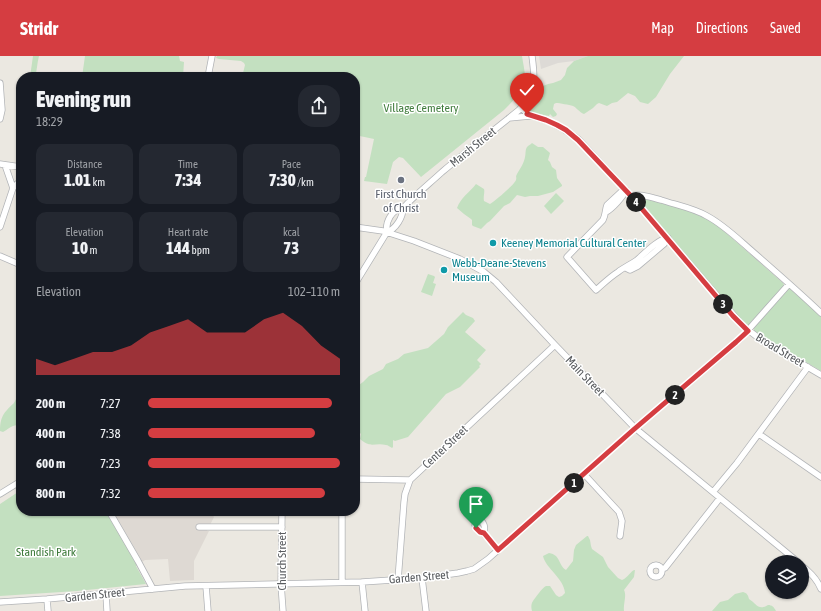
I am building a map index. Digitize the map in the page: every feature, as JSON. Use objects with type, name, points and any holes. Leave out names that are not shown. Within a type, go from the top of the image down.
[{"type":"street","points":[[209,72],[212,56]]},
{"type":"street","name":"Marsh Street","points":[[403,208],[403,214],[395,226],[392,230],[387,232],[386,226],[396,210],[403,208],[435,178],[521,108],[529,98],[533,87],[534,73],[532,56]]},
{"type":"street","points":[[0,82],[2,110],[0,119]]},
{"type":"street","name":"Broad Street","points":[[521,108],[527,114],[551,122],[570,133],[584,146],[626,190],[733,316],[748,331],[821,375]]},
{"type":"street","points":[[509,118],[533,116]]},
{"type":"street","points":[[2,165],[16,166]]},
{"type":"street","points":[[2,165],[13,188]]},
{"type":"street","points":[[0,227],[13,188],[16,185]]},
{"type":"street","points":[[626,190],[621,192],[607,205],[603,220],[567,257],[596,290],[617,272],[635,262],[661,240],[668,238]]},
{"type":"street","points":[[631,196],[638,195],[648,197],[691,209],[706,215],[728,231],[821,313]]},
{"type":"street","name":"Main Street","points":[[360,228],[387,232],[414,241],[440,251],[484,272],[496,282],[635,428],[789,555]]},
{"type":"street","points":[[360,276],[387,232]]},
{"type":"street","points":[[0,256],[16,263]]},
{"type":"street","name":"Garden Street","points":[[0,602],[206,586],[398,580],[458,573],[474,569],[498,550],[635,428],[736,342],[748,331],[789,284]]},
{"type":"street","name":"Center Street","points":[[410,480],[555,345]]},
{"type":"street","points":[[713,492],[737,463],[808,367]]},
{"type":"street","points":[[759,434],[821,477]]},
{"type":"street","points":[[584,474],[619,512],[622,521],[620,536]]},
{"type":"street","points":[[360,479],[410,480],[404,502],[398,580]]},
{"type":"street","points":[[0,494],[16,484]]},
{"type":"street","points":[[662,569],[665,568],[720,498]]},
{"type":"street","points":[[112,516],[153,589]]},
{"type":"street","name":"Church Street","points":[[282,516],[281,584],[283,611]]},
{"type":"street","points":[[342,516],[342,582]]},
{"type":"street","points":[[199,527],[282,527]]},
{"type":"street","points":[[484,533],[498,550]]},
{"type":"street","points":[[809,572],[820,584],[821,589]]},
{"type":"street","points":[[422,578],[426,611]]},
{"type":"street","points":[[362,582],[365,611]]},
{"type":"street","points":[[206,586],[208,611]]},
{"type":"street","points":[[106,594],[107,611]]},
{"type":"street","points":[[47,599],[48,611]]},
{"type":"shaded area","points":[[539,56],[588,56],[574,61],[558,63],[541,69]]},
{"type":"shaded area","points":[[113,516],[214,517],[207,531],[209,531],[194,561],[194,580],[170,581],[168,559],[145,560],[140,563]]},
{"type":"green space","points":[[33,56],[39,56],[36,72],[31,72]]},
{"type":"green space","points":[[85,56],[179,56],[180,61],[184,62],[183,72],[83,72]]},
{"type":"green space","name":"Village Cemetery","points":[[217,56],[522,56],[525,78],[520,91],[504,110],[421,177],[403,158],[399,157],[393,162],[387,184],[364,181],[374,139],[360,136],[360,72],[243,72],[245,65],[241,61],[216,58]]},
{"type":"green space","points":[[588,56],[684,56],[670,74],[656,97],[648,104],[640,102],[635,96],[628,93],[617,102],[607,106],[599,103],[584,114],[573,106],[558,103],[554,104],[553,109],[557,114],[553,117],[550,114],[549,116],[528,111],[526,106],[538,90],[543,86],[561,80],[565,75],[567,68],[574,61]]},
{"type":"green space","points":[[532,143],[538,147],[543,147],[550,153],[548,160],[552,167],[556,170],[557,178],[562,186],[553,192],[538,196],[525,197],[517,195],[481,229],[473,226],[472,220],[457,208],[463,198],[476,184],[484,189],[484,201],[490,204],[496,200],[515,182],[516,175],[524,161],[526,148]]},
{"type":"green space","points":[[556,193],[564,201],[551,214],[544,206]]},
{"type":"green space","points":[[643,199],[674,206],[699,215],[716,224],[821,316],[821,371],[754,331],[754,327],[745,324],[641,202]]},
{"type":"green space","points":[[428,274],[435,277],[433,283],[436,284],[432,296],[421,292]]},
{"type":"green space","points":[[463,312],[473,318],[475,321],[465,332],[486,350],[477,360],[481,364],[479,366],[480,367],[460,387],[446,394],[408,437],[395,441],[393,440],[392,448],[388,445],[382,444],[370,445],[360,439],[360,384],[369,376],[383,369],[386,364],[398,359],[404,354],[428,348],[444,334],[448,327]]},
{"type":"green space","points":[[16,400],[16,425],[3,432],[0,431],[3,415]]},
{"type":"green space","name":"Standish Park","points":[[16,493],[16,516],[113,516],[140,563],[136,566],[146,584],[77,591],[0,596],[0,504]]},
{"type":"green space","points":[[587,536],[590,540],[592,549],[603,557],[608,567],[618,578],[622,580],[635,570],[634,577],[624,590],[624,611],[532,611],[532,602],[546,586],[550,586],[559,597],[565,593],[562,583],[545,561],[543,556],[549,553],[553,554],[558,558],[563,568],[566,570],[573,561],[576,545]]},
{"type":"green space","points":[[743,592],[748,595],[749,599],[758,606],[765,607],[771,605],[776,611],[712,611],[720,602],[728,600],[735,594]]},
{"type":"place","name":"First Church of Christ","points":[[401,180]]},
{"type":"place","name":"Keeney Memorial Cultural Center","points":[[493,243]]},
{"type":"place","name":"Webb-Deane-Stevens Museum","points":[[444,270]]},
{"type":"route","points":[[476,528],[481,533],[484,533],[498,550],[632,431],[748,331],[733,316],[631,196],[578,140],[557,125],[527,114]]}]
